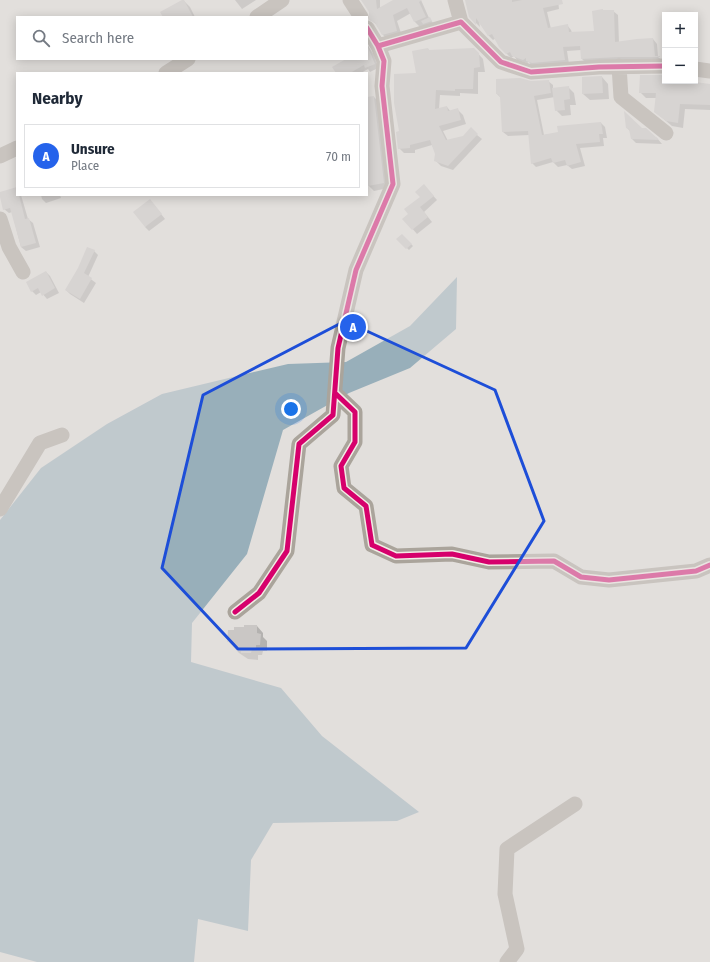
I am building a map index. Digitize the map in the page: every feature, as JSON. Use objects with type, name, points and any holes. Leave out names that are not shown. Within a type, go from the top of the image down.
[{"type":"street","points":[[258,16],[282,0]]},
{"type":"street","points":[[350,0],[360,16]]},
{"type":"street","points":[[455,0],[461,22],[501,62],[531,72],[620,66],[662,66]]},
{"type":"street","points":[[378,46],[461,22]]},
{"type":"street","points":[[235,612],[259,593],[287,552],[299,444],[333,415],[338,348],[356,270],[393,184],[382,86],[384,61],[378,46],[368,30]]},
{"type":"street","points":[[168,72],[186,60]]},
{"type":"street","points":[[620,66],[621,97],[666,133]]},
{"type":"street","points":[[698,69],[710,71]]},
{"type":"street","points":[[0,156],[16,148]]},
{"type":"street","points":[[0,219],[9,247],[23,272]]},
{"type":"street","points":[[335,393],[355,412],[355,442],[341,466],[344,488],[366,506],[372,545],[396,556],[452,554],[489,562],[554,561],[581,577],[609,580],[696,571],[710,566]]},
{"type":"street","points":[[0,509],[40,443],[62,436]]},
{"type":"street","points":[[506,962],[517,949],[505,894],[506,849],[575,804]]},
{"type":"highlighted area","points":[[345,321],[495,390],[544,521],[466,648],[238,649],[162,568],[203,395]]},
{"type":"water","points":[[457,277],[456,329],[410,368],[349,393],[283,430],[247,554],[192,623],[191,662],[281,688],[322,736],[419,812],[397,821],[273,823],[251,860],[248,931],[198,919],[194,962],[37,962],[0,952],[0,520],[41,468],[107,424],[162,394],[288,364],[346,362],[410,326]]},
{"type":"building","points":[[184,0],[192,16],[162,16],[160,12]]},
{"type":"building","points":[[361,0],[376,0],[377,9],[393,0],[422,0],[419,2],[426,17],[414,22],[407,8],[393,15],[397,31],[382,35],[375,23],[369,20],[369,12]]},
{"type":"building","points":[[465,0],[512,0],[512,2],[522,0],[562,0],[563,4],[543,8],[548,28],[568,24],[569,32],[594,31],[592,11],[603,9],[614,10],[615,42],[653,38],[655,56],[660,57],[581,59],[580,46],[563,47],[565,60],[532,63],[526,61],[526,58],[523,60],[512,56],[510,52],[506,54],[499,47],[492,34],[488,36],[476,18],[476,25],[469,17]]},
{"type":"building","points":[[430,17],[432,21],[423,24],[421,21]]},
{"type":"building","points":[[368,47],[375,64],[365,68],[364,65],[352,72],[335,72],[332,67],[344,60],[368,60]]},
{"type":"building","points":[[428,48],[429,50],[474,48],[479,53],[480,67],[474,68],[473,89],[455,89],[455,91],[436,90],[435,109],[447,106],[448,111],[458,108],[461,120],[439,126],[446,140],[463,136],[471,127],[478,134],[448,166],[434,161],[435,154],[430,140],[410,145],[410,148],[398,149],[396,132],[399,131],[394,103],[394,74],[416,73],[412,51]]},
{"type":"building","points":[[640,75],[661,75],[662,84],[698,84],[698,82],[710,84],[710,105],[680,104],[678,123],[666,121],[654,112],[656,93],[639,93]]},
{"type":"building","points":[[602,76],[603,93],[582,94],[582,77]]},
{"type":"building","points":[[520,78],[531,81],[549,80],[551,93],[534,96],[542,135],[558,132],[557,126],[601,122],[603,134],[599,134],[600,142],[576,144],[581,162],[567,166],[565,160],[553,163],[551,158],[531,164],[528,131],[502,132],[500,96],[496,94],[496,79]]},
{"type":"building","points":[[569,86],[570,99],[564,100],[565,110],[555,111],[552,88]]},
{"type":"building","points":[[374,96],[384,183],[368,186],[368,97]]},
{"type":"building","points":[[624,111],[642,128],[646,128],[658,140],[631,139],[629,129],[626,128]]},
{"type":"building","points":[[424,184],[434,196],[420,207],[428,217],[412,230],[402,219],[408,214],[404,209],[420,197],[415,192]]},
{"type":"building","points":[[16,187],[16,196],[19,196],[25,219],[29,218],[36,243],[21,247],[10,208],[3,210],[0,192]]},
{"type":"building","points":[[150,199],[162,214],[145,227],[133,212]]},
{"type":"building","points":[[402,234],[412,244],[406,249],[396,239]]},
{"type":"building","points":[[87,247],[95,250],[84,273],[92,278],[80,299],[65,290],[78,268]]},
{"type":"building","points":[[46,271],[55,288],[42,296],[38,288],[31,292],[26,282]]},
{"type":"building","points":[[354,317],[359,333],[351,332]]},
{"type":"building","points":[[244,625],[257,625],[257,633],[261,634],[260,645],[256,645],[256,649],[252,649],[251,653],[241,653],[241,651],[237,651],[237,647],[232,646],[232,642],[227,642],[228,630],[234,630],[234,627],[244,627]]},
{"type":"cycle path","points":[[378,46],[461,22],[501,62],[531,72],[599,67],[662,66]]},
{"type":"cycle path","points":[[235,612],[259,593],[287,551],[299,444],[333,415],[338,348],[356,270],[393,184],[382,86],[384,61],[378,46],[368,30]]},
{"type":"cycle path","points":[[335,393],[355,412],[355,442],[341,466],[344,488],[366,506],[372,545],[396,556],[452,554],[489,562],[554,561],[581,577],[609,580],[696,571],[710,565]]},
{"type":"place","name":"Unsure","points":[[353,327]]}]
